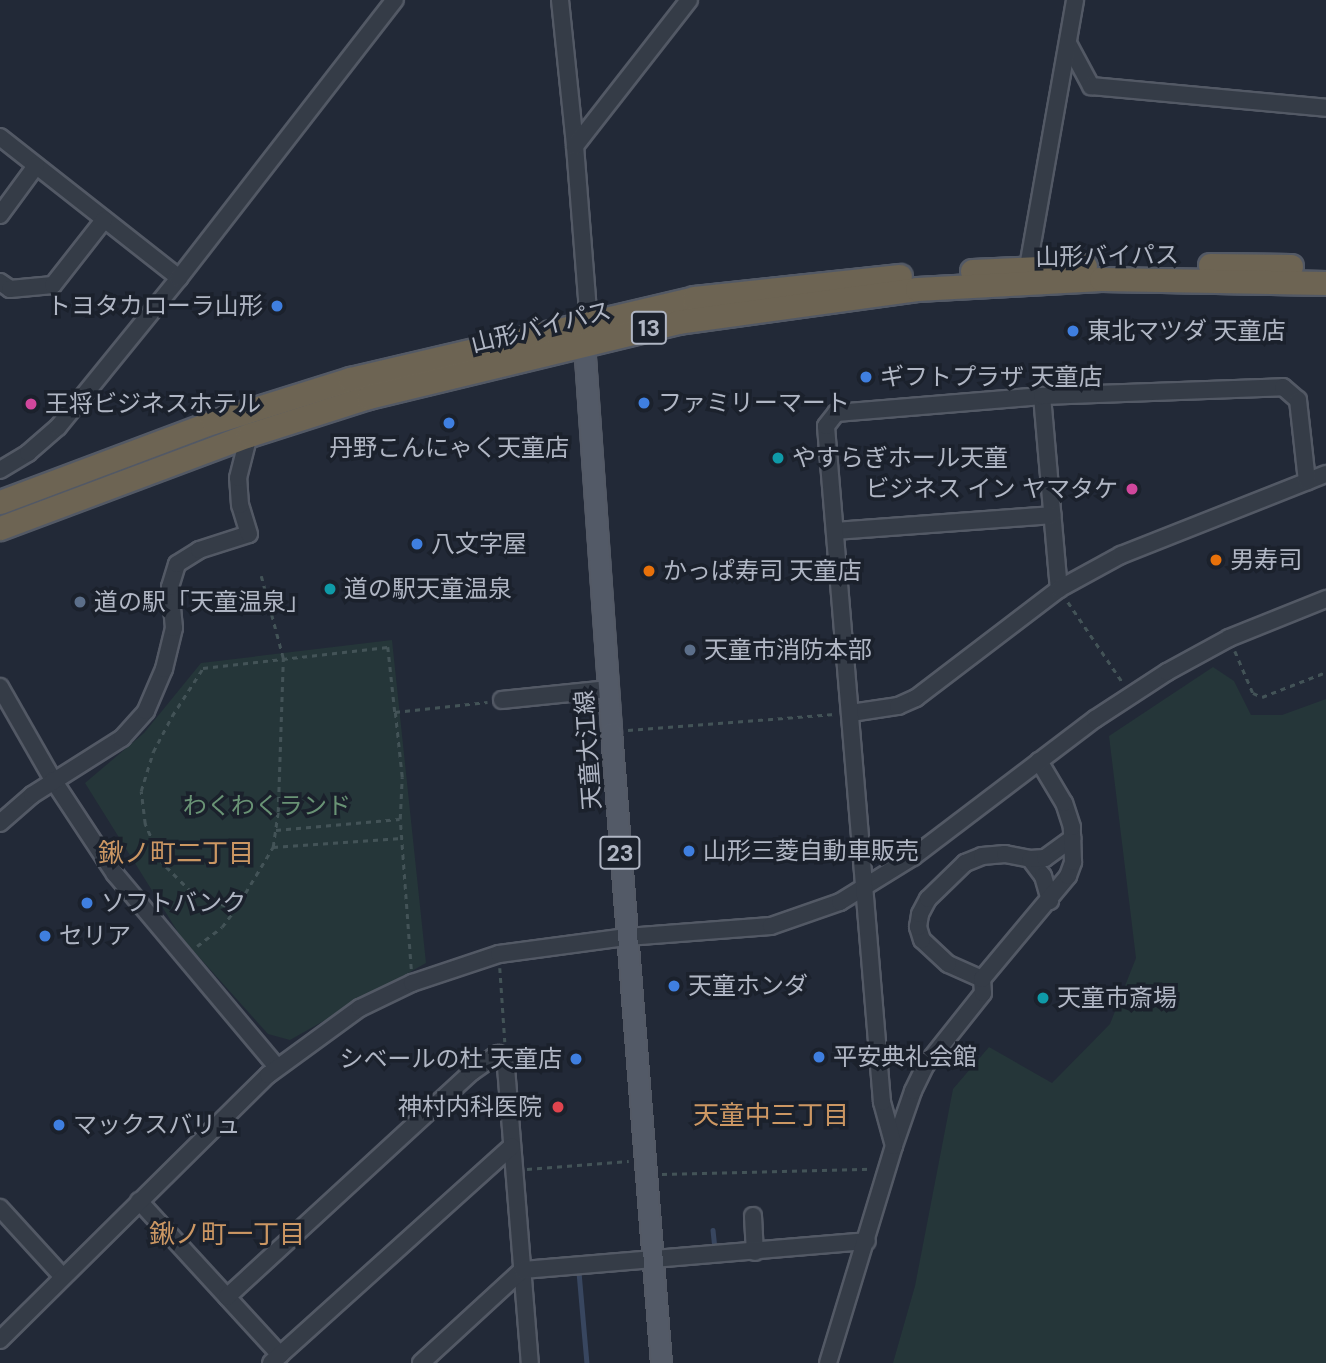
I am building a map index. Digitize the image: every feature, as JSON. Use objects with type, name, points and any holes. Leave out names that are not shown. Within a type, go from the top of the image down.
[{"type":"highway","name":"山形バイパス","points":[[0,528],[249,435],[694,298],[914,275],[1028,267],[1252,265],[1326,268]]},
{"type":"highway","name":"山形バイパス","points":[[0,502],[212,422],[325,387],[586,333],[917,289],[1101,279],[1326,284]]},
{"type":"main road","name":"天童大江線","points":[[586,333],[611,732],[660,1363]]},
{"type":"street","points":[[0,470],[45,441],[179,278],[395,0]]},
{"type":"street","points":[[560,0],[575,146],[586,333]]},
{"type":"street","points":[[575,146],[689,0]]},
{"type":"street","points":[[1028,267],[1075,0]]},
{"type":"street","points":[[1069,45],[1091,86],[1326,108]]},
{"type":"street","points":[[0,137],[179,278]]},
{"type":"street","points":[[0,215],[36,166]]},
{"type":"street","points":[[0,282],[9,289],[52,285],[104,219]]},
{"type":"street","points":[[894,1146],[882,1102],[826,426],[836,413],[1042,396],[1283,387],[1298,400],[1307,482]]},
{"type":"street","points":[[1042,396],[1059,589]]},
{"type":"street","points":[[0,823],[53,780],[122,738],[146,711],[164,669],[174,628],[170,587],[177,564],[200,550],[249,534],[240,505],[238,478],[249,435]]},
{"type":"street","points":[[851,713],[889,708],[916,698],[1059,589],[1121,555],[1326,474]]},
{"type":"street","points":[[836,531],[1052,514]]},
{"type":"street","points":[[0,1340],[277,1067],[360,1008],[412,983],[499,954],[627,937],[771,926],[807,916],[866,888],[914,857],[1131,694],[1191,657],[1326,599]]},
{"type":"street","points":[[0,687],[53,780],[115,874],[277,1067]]},
{"type":"street","points":[[502,700],[608,689]]},
{"type":"street","points":[[828,1363],[912,1091],[925,1066],[983,993],[982,979],[1050,901],[1068,876],[1073,862],[1073,838],[1064,803],[1039,761]]},
{"type":"street","points":[[982,979],[957,969],[933,952],[922,940],[918,927],[919,914],[937,887],[965,863],[982,856],[1005,854],[1030,859],[1045,858],[1073,838]]},
{"type":"street","points":[[1030,859],[1043,876],[1050,901]]},
{"type":"street","points":[[227,1297],[472,1072],[498,1054],[503,1059],[530,1363]]},
{"type":"street","points":[[139,1201],[227,1297],[276,1359],[512,1146]]},
{"type":"street","points":[[0,1208],[63,1278]]},
{"type":"street","points":[[753,1216],[755,1252]]},
{"type":"street","points":[[421,1363],[522,1270],[867,1241]]},
{"type":"path","points":[[183,956],[222,926],[235,911],[273,846],[276,830],[283,658],[261,576]]},
{"type":"path","points":[[1059,589],[1131,694]]},
{"type":"path","points":[[1229,639],[1253,693],[1262,697],[1326,672]]},
{"type":"path","points":[[235,911],[191,892],[162,863],[145,824],[141,791],[153,752],[172,716],[203,668],[388,647],[402,777],[400,819],[412,983]]},
{"type":"path","points":[[395,712],[502,700]]},
{"type":"path","points":[[611,732],[851,713]]},
{"type":"path","points":[[276,830],[400,819]]},
{"type":"path","points":[[273,846],[402,838]]},
{"type":"path","points":[[499,954],[506,1036],[503,1059]]},
{"type":"path","points":[[514,1170],[645,1167],[890,1168]]},
{"type":"green space","name":"わくわくランド","points":[[392,640],[426,963],[290,1040],[268,1034],[181,937],[85,783],[144,733],[201,663]]},
{"type":"green space","points":[[1213,667],[1234,681],[1251,715],[1282,715],[1326,699],[1326,1363],[893,1363],[915,1286],[953,1089],[989,1047],[1052,1083],[1110,1024],[1136,958],[1109,736]]},
{"type":"waterway","points":[[713,1230],[715,1250]]},
{"type":"waterway","points":[[579,1272],[587,1363]]},
{"type":"place","name":"トヨタカローラ山形","points":[[277,306]]},
{"type":"place","name":"東北マツダ 天童店","points":[[1073,331]]},
{"type":"place","name":"ギフトプラザ 天童店","points":[[866,377]]},
{"type":"place","name":"ファミリーマート","points":[[644,403]]},
{"type":"place","name":"王将ビジネスホテル","points":[[31,404]]},
{"type":"place","name":"丹野こんにゃく天童店","points":[[449,423]]},
{"type":"place","name":"やすらぎホール天童","points":[[778,458]]},
{"type":"place","name":"ビジネス イン ヤマタケ","points":[[1132,489]]},
{"type":"place","name":"八文字屋","points":[[417,544]]},
{"type":"place","name":"男寿司","points":[[1216,560]]},
{"type":"place","name":"かっぱ寿司 天童店","points":[[649,571]]},
{"type":"place","name":"道の駅天童温泉","points":[[330,589]]},
{"type":"place","name":"道の駅「天童温泉」","points":[[80,602]]},
{"type":"place","name":"天童市消防本部","points":[[690,650]]},
{"type":"place","name":"山形三菱自動車販売","points":[[689,851]]},
{"type":"place","name":"ソフトバンク","points":[[87,903]]},
{"type":"place","name":"セリア","points":[[45,936]]},
{"type":"place","name":"天童ホンダ","points":[[674,986]]},
{"type":"place","name":"天童市斎場","points":[[1043,998]]},
{"type":"place","name":"平安典礼会館","points":[[819,1057]]},
{"type":"place","name":"シベールの杜 天童店","points":[[576,1059]]},
{"type":"place","name":"神村内科医院","points":[[558,1107]]},
{"type":"place","name":"マックスバリュ","points":[[59,1125]]},
{"type":"district","name":"鍬ノ町二丁目","points":[[176,854]]},
{"type":"district","name":"天童中三丁目","points":[[771,1116]]},
{"type":"district","name":"鍬ノ町一丁目","points":[[227,1235]]}]
